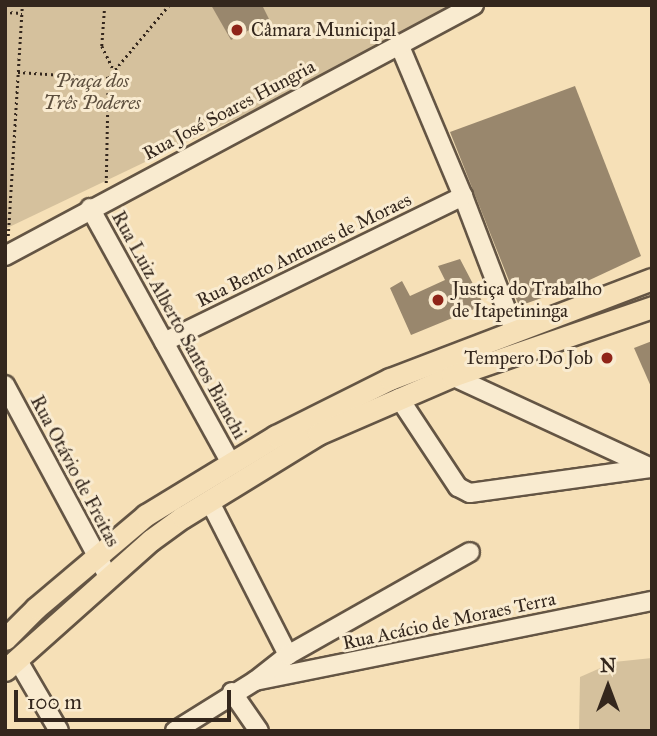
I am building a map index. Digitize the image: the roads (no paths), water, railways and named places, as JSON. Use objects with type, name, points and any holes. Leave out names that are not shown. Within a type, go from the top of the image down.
[{"type":"main road","points":[[5,639],[96,556],[146,515],[276,436],[390,379],[652,279]]},
{"type":"main road","points":[[11,665],[108,576],[183,517],[318,434],[452,376],[652,307]]},
{"type":"street","name":"Rua José Soares Hungria","points":[[6,255],[474,5]]},
{"type":"street","points":[[399,44],[463,197],[515,332]]},
{"type":"street","name":"Rua Bento Antunes de Moraes","points":[[164,342],[463,197]]},
{"type":"street","name":"Rua Luiz Alberto Santos Bianchi","points":[[98,204],[164,342],[230,463]]},
{"type":"street","points":[[452,376],[651,468]]},
{"type":"street","name":"Rua Otávio de Freitas","points":[[5,385],[108,576]]},
{"type":"street","points":[[399,398],[458,487],[470,493],[651,468]]},
{"type":"street","points":[[210,502],[288,655]]},
{"type":"street","name":"Rua Acácio de Moraes Terra","points":[[175,731],[232,692],[255,681],[288,655],[470,552]]},
{"type":"street","name":"Rua Acácio de Moraes Terra","points":[[255,681],[652,601]]},
{"type":"street","points":[[11,665],[59,731]]},
{"type":"street","points":[[232,692],[259,731]]},
{"type":"place","name":"Câmara Municipal","points":[[237,30]]},
{"type":"place","name":"Justiça do Trabalho de Itapetininga","points":[[438,300]]},
{"type":"place","name":"Tempero Do Job","points":[[607,358]]},
{"type":"park label","name":"Praça dos Três Poderes","points":[[92,92]]}]
